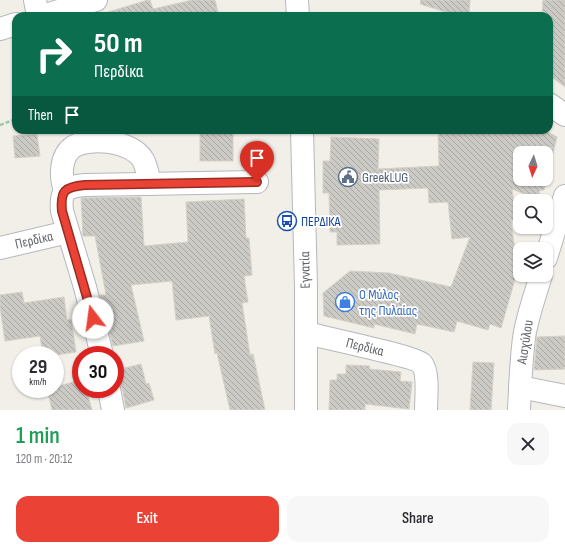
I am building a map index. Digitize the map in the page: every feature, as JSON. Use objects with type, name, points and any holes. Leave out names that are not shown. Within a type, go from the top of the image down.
[{"type":"street","points":[[35,0],[37,12]]},
{"type":"street","points":[[56,12],[96,0]]},
{"type":"street","points":[[297,0],[298,12]]},
{"type":"street","points":[[0,29],[12,25]]},
{"type":"street","points":[[553,107],[565,115]]},
{"type":"street","name":"Εγνατία","points":[[302,134],[306,410]]},
{"type":"street","points":[[66,190],[62,180],[62,170],[65,157],[72,148],[77,145],[94,142],[124,145],[138,153],[143,160],[150,184]]},
{"type":"street","points":[[100,346],[87,294],[68,232],[61,203],[62,195],[66,190],[70,187],[85,185],[257,182]]},
{"type":"street","points":[[551,242],[565,196]]},
{"type":"street","name":"Περδίκα","points":[[0,248],[68,232]]},
{"type":"street","name":"Αισχύλου","points":[[520,410],[520,387],[525,333],[539,282]]},
{"type":"street","name":"Περδίκα","points":[[306,333],[403,356],[419,362],[422,364],[426,376],[426,410]]},
{"type":"street","points":[[520,387],[565,396]]},
{"type":"street","points":[[111,398],[113,410]]},
{"type":"path","points":[[0,125],[12,120]]},
{"type":"building","points":[[148,0],[150,0],[153,9],[192,0],[215,0],[218,12],[108,12]]},
{"type":"building","points":[[421,0],[470,0],[469,12],[446,12],[420,4]]},
{"type":"building","points":[[543,0],[565,0],[565,87],[553,78],[553,12],[542,12]]},
{"type":"building","points":[[37,134],[40,156],[15,158],[13,136]]},
{"type":"building","points":[[200,134],[233,134],[233,161],[200,161]]},
{"type":"building","points":[[438,134],[551,134],[557,137],[553,153],[553,146],[513,146],[513,186],[545,186],[544,190],[540,190],[539,194],[525,194],[512,189],[513,220],[511,220],[514,242],[513,282],[514,282],[501,328],[490,324],[488,330],[457,321],[454,332],[417,324],[415,334],[374,324],[374,328],[324,316],[323,293],[350,271],[389,273],[451,287],[470,237],[452,239],[448,202],[429,203],[428,188],[379,190],[380,244],[337,245],[337,232],[330,232],[329,193],[323,193],[323,161],[330,161],[331,137],[379,139],[378,169],[439,166]]},
{"type":"building","points":[[141,197],[144,246],[188,242],[186,202],[244,199],[246,238],[249,238],[252,275],[244,276],[248,302],[242,303],[250,355],[253,354],[265,410],[230,410],[217,353],[215,354],[209,316],[176,320],[172,281],[131,285],[144,341],[113,346],[100,295],[106,295],[95,236],[83,236],[81,198]]},
{"type":"building","points":[[22,292],[24,303],[64,297],[67,320],[71,319],[75,346],[72,346],[72,353],[64,354],[64,346],[42,346],[40,336],[5,341],[0,307],[0,295]]},
{"type":"building","points":[[565,336],[565,369],[534,370],[537,337]]},
{"type":"building","points":[[473,362],[494,363],[491,410],[470,410]]},
{"type":"building","points":[[141,364],[146,384],[149,383],[154,400],[126,408],[124,397],[124,368]]},
{"type":"building","points":[[346,365],[370,366],[369,369],[401,372],[400,381],[412,382],[409,409],[365,404],[365,410],[329,410],[330,380],[337,380],[337,374],[346,374]]},
{"type":"building","points":[[72,382],[72,398],[89,398],[92,410],[52,410],[49,398],[64,398],[64,385]]},
{"type":"place","name":"GreekLUG","points":[[348,177]]},
{"type":"place","name":"ΠΕΡΔΙΚΑ","points":[[287,221]]},
{"type":"place","name":"Ο Μύλος της Πυλαίας","points":[[345,302]]},
{"type":"route","points":[[93,318],[62,211],[61,199],[63,192],[70,187],[85,185],[257,182]]}]
